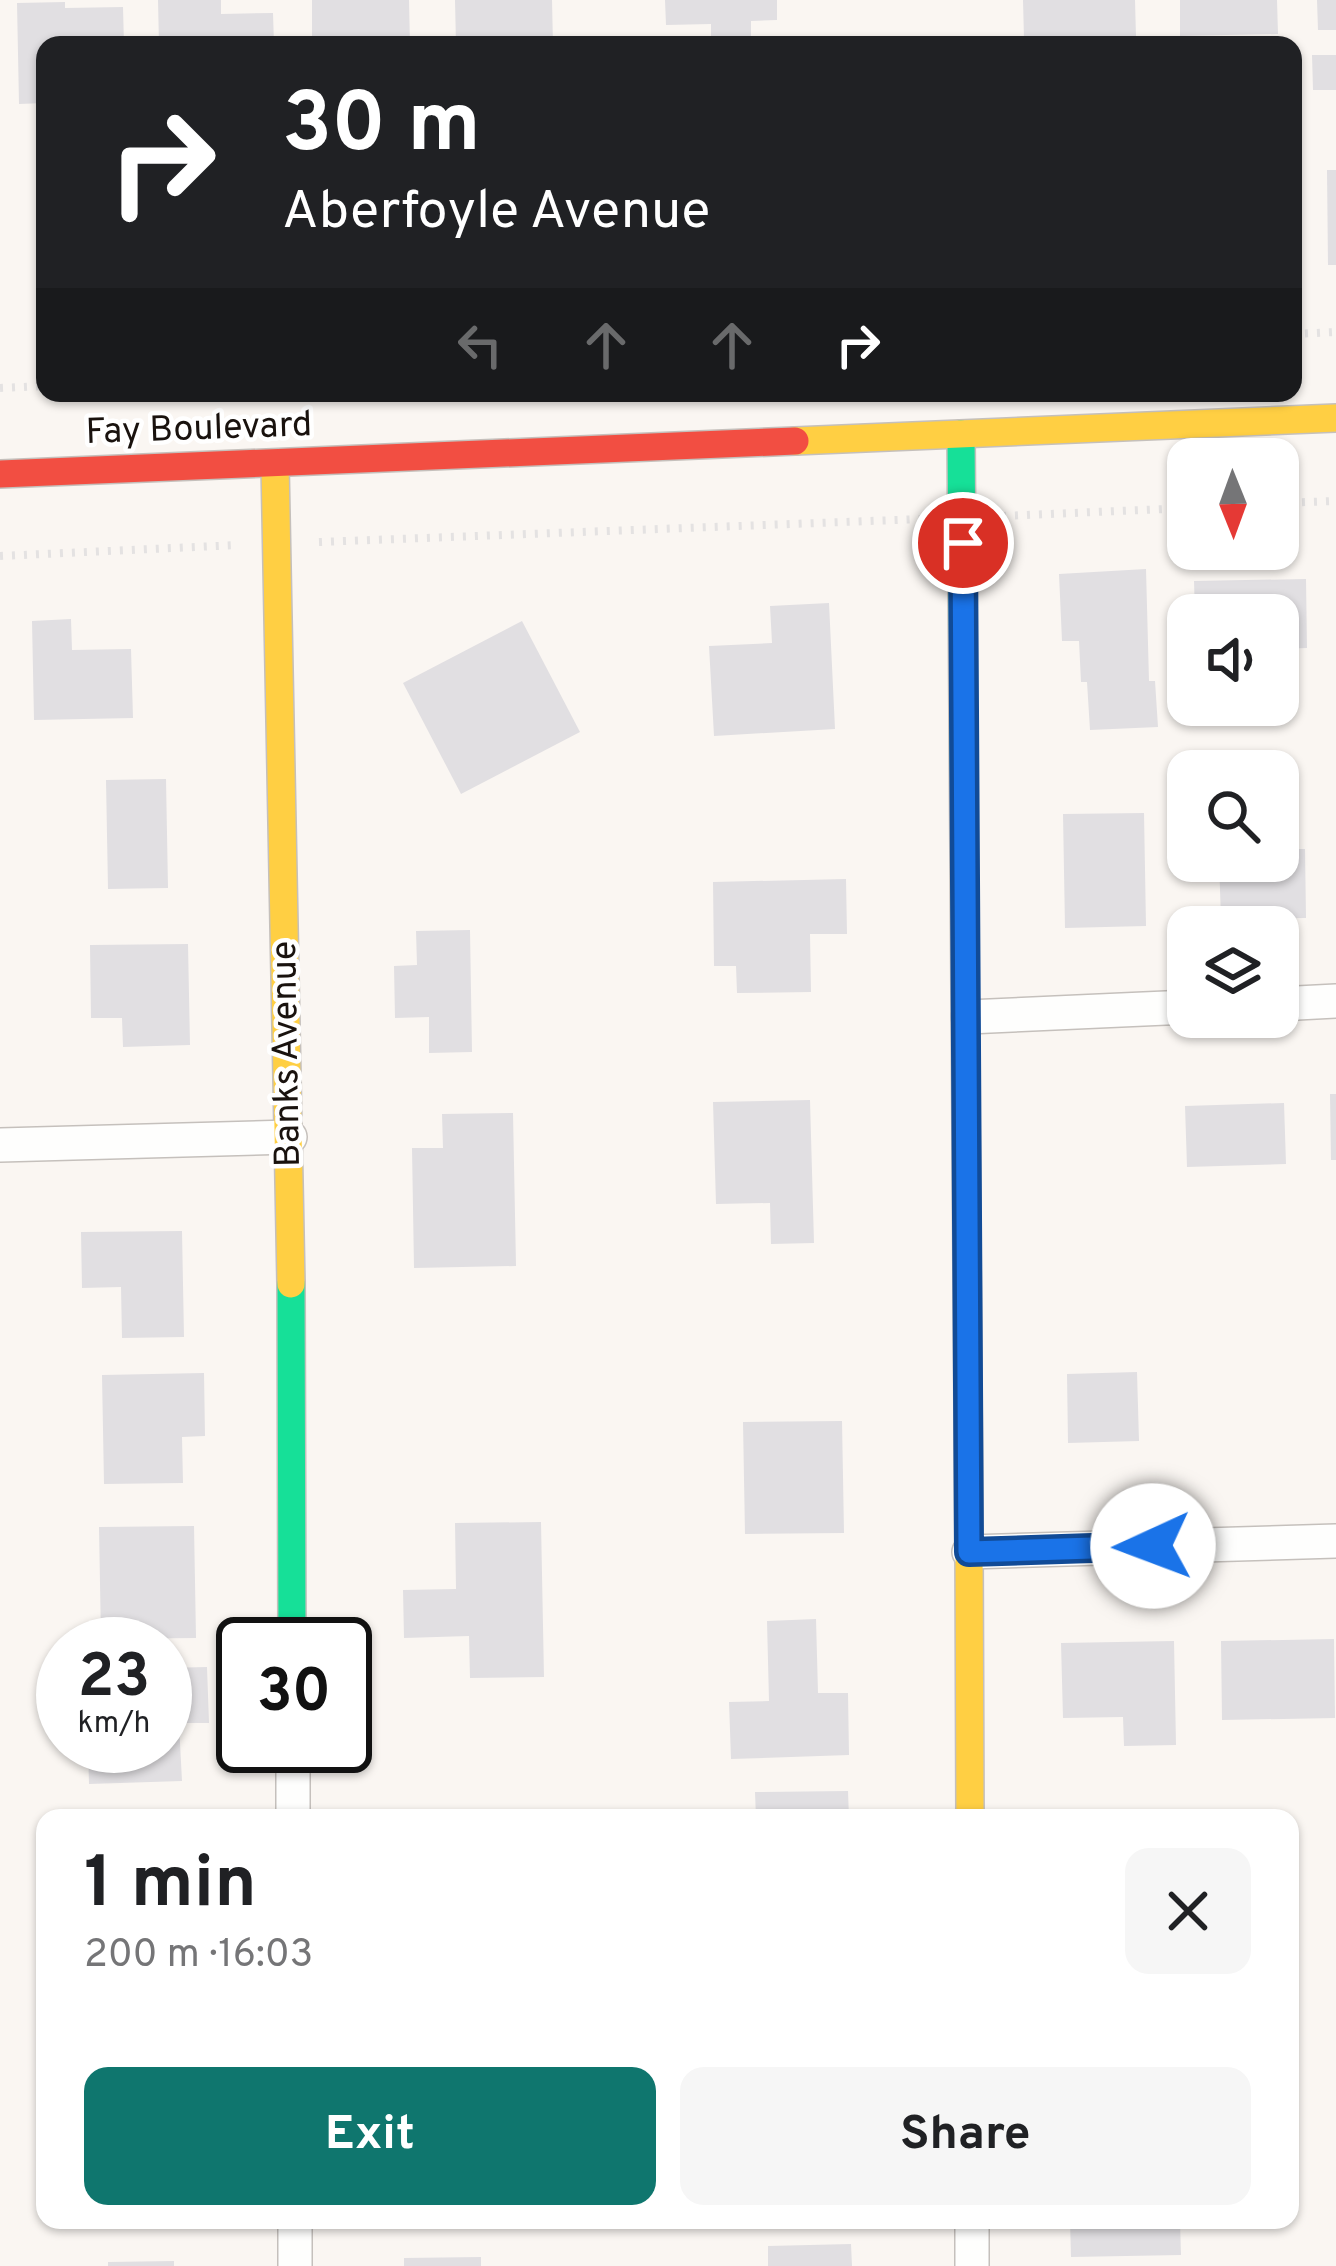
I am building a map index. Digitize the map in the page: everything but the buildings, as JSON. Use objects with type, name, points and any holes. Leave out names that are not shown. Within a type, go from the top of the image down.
[{"type":"street","name":"Fay Boulevard","points":[[0,474],[1336,418]]},
{"type":"street","points":[[962,434],[970,1809]]},
{"type":"street","name":"Banks Avenue","points":[[275,464],[290,1137],[292,1617]]},
{"type":"street","points":[[1299,1003],[1336,1001]]},
{"type":"street","points":[[968,1017],[1167,1008]]},
{"type":"street","points":[[0,1144],[290,1137]]},
{"type":"street","points":[[969,1552],[1336,1540]]},
{"type":"street","points":[[292,1773],[293,1809]]},
{"type":"street","points":[[295,2229],[295,2266]]},
{"type":"street","points":[[972,2229],[972,2266]]},
{"type":"path","points":[[1302,334],[1336,332]]},
{"type":"path","points":[[0,388],[36,386]]},
{"type":"path","points":[[1299,502],[1336,501]]},
{"type":"path","points":[[0,556],[1167,509]]},
{"type":"traffic: fast","points":[[961,434],[969,1545]]},
{"type":"traffic: fast","points":[[291,1284],[292,1617]]},
{"type":"traffic: slow","points":[[795,441],[1336,418]]},
{"type":"traffic: slow","points":[[275,464],[291,1284]]},
{"type":"traffic: slow","points":[[969,1545],[970,1809]]},
{"type":"traffic: jam","points":[[0,474],[795,441]]},
{"type":"route","points":[[963,543],[969,1552],[1153,1546]]}]
